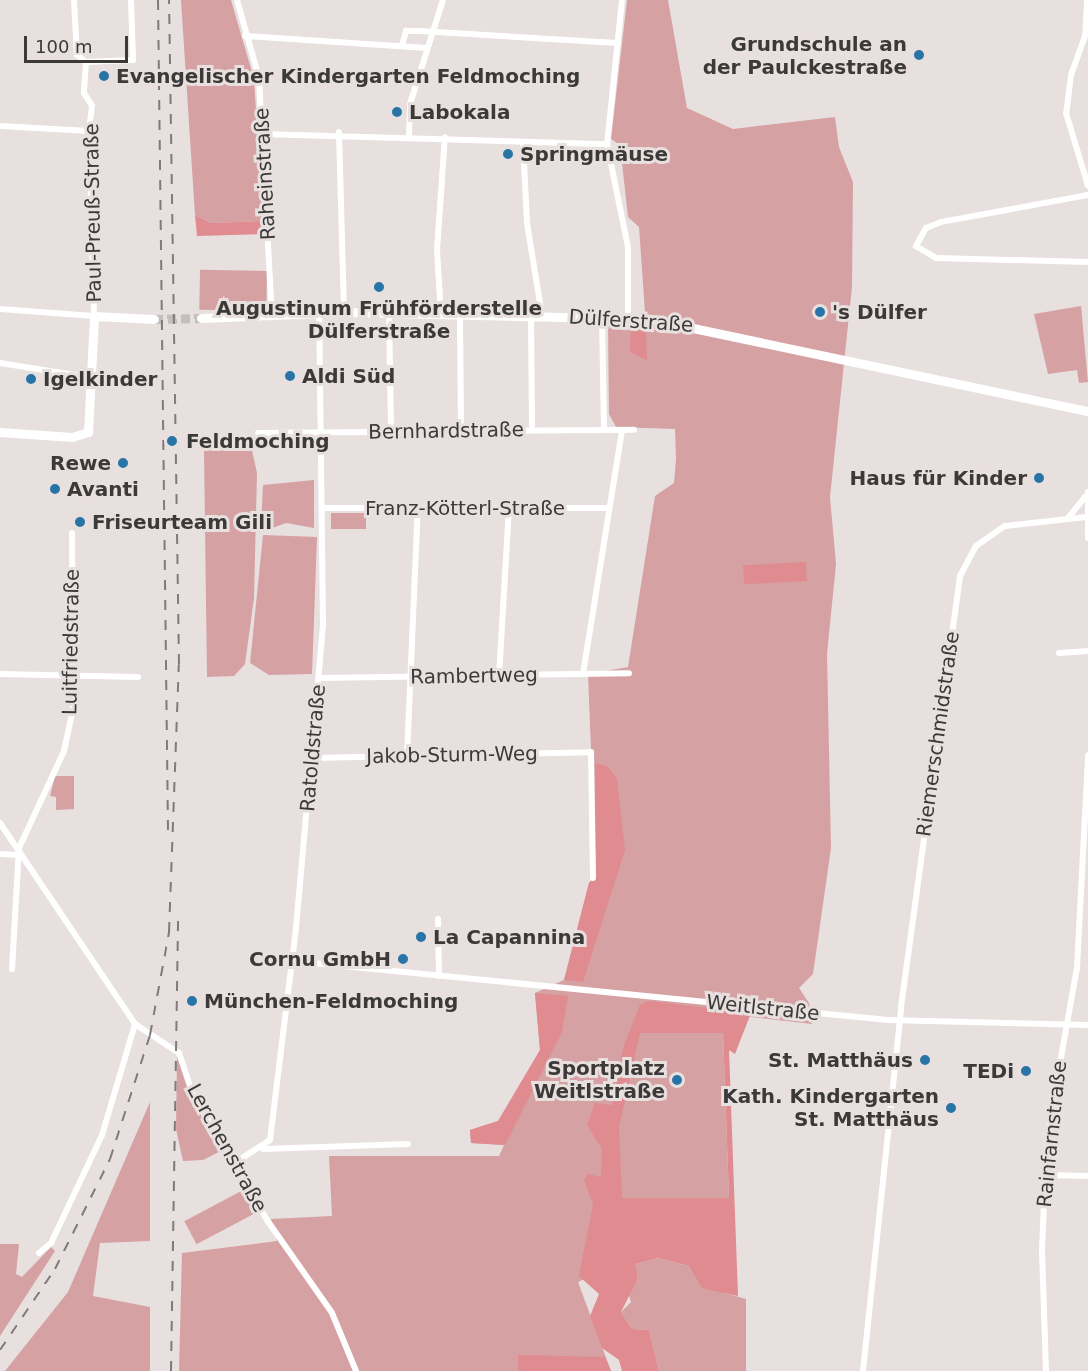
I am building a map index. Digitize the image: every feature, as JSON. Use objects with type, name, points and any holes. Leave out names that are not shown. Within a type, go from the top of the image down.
[{"type":"main road","name":"Dülferstraße","points":[[201,318],[344,312],[628,317],[698,326],[1088,411]]},
{"type":"main road","points":[[94,316],[154,319]]},
{"type":"main road","name":"Paul-Preuß-Straße","points":[[0,432],[72,437],[88,432],[93,378],[94,316]]},
{"type":"street","name":"Paul-Preuß-Straße","points":[[74,0],[77,55],[86,63],[84,93],[92,105],[89,131],[94,316]]},
{"type":"street","points":[[86,63],[133,60],[131,0]]},
{"type":"street","name":"Raheinstraße","points":[[237,0],[245,36],[259,78],[272,315]]},
{"type":"street","points":[[408,136],[410,104],[443,0]]},
{"type":"street","points":[[622,0],[608,144],[628,247],[628,317]]},
{"type":"street","points":[[1088,0],[1085,36],[1067,90],[1075,150],[1088,186]]},
{"type":"street","points":[[402,46],[406,31],[618,43]]},
{"type":"street","points":[[245,36],[428,48]]},
{"type":"street","points":[[0,126],[89,131]]},
{"type":"street","points":[[262,134],[339,132],[523,143],[608,144]]},
{"type":"street","points":[[339,132],[344,312]]},
{"type":"street","points":[[441,314],[437,250],[445,137]]},
{"type":"street","points":[[523,143],[526,223],[542,316]]},
{"type":"street","points":[[1088,195],[941,222],[926,228],[916,246],[936,258],[1088,262]]},
{"type":"street","points":[[0,309],[94,316]]},
{"type":"street","name":"Ratoldstraße","points":[[263,1149],[272,1132],[292,961],[320,678],[322,508],[319,433],[319,313]]},
{"type":"street","points":[[389,313],[391,431]]},
{"type":"street","points":[[460,315],[461,431]]},
{"type":"street","points":[[531,316],[532,430]]},
{"type":"street","points":[[602,316],[604,429]]},
{"type":"street","points":[[0,363],[93,378]]},
{"type":"street","points":[[583,674],[622,430]]},
{"type":"street","name":"Bernhardstraße","points":[[258,432],[634,430]]},
{"type":"street","points":[[1088,493],[1088,538]]},
{"type":"street","points":[[1066,520],[1088,493]]},
{"type":"street","name":"Franz-Kötterl-Straße","points":[[322,508],[609,508]]},
{"type":"street","points":[[407,756],[414,677],[418,509]]},
{"type":"street","points":[[499,676],[509,509]]},
{"type":"street","name":"Riemerschmidstraße","points":[[863,1371],[900,1021],[960,576],[976,546],[993,532],[1018,523],[1087,517]]},
{"type":"street","name":"Luitfriedstraße","points":[[19,851],[64,751],[74,678],[72,533]]},
{"type":"street","points":[[1059,653],[1088,651]]},
{"type":"street","name":"Rambertweg","points":[[320,678],[629,673]]},
{"type":"street","points":[[0,674],[74,678],[138,677]]},
{"type":"street","name":"Jakob-Sturm-Weg","points":[[312,758],[591,752],[593,878]]},
{"type":"street","name":"Rainfarnstraße","points":[[1046,1371],[1041,1294],[1049,1120],[1077,968],[1088,755]]},
{"type":"street","name":"Lerchenstraße","points":[[0,823],[135,1024],[179,1053],[193,1095],[236,1162],[267,1220],[332,1312],[356,1371]]},
{"type":"street","points":[[0,854],[19,851],[12,969]]},
{"type":"street","points":[[438,919],[439,976]]},
{"type":"street","name":"Weitlstraße","points":[[292,961],[900,1021],[1067,1027],[1088,1025]]},
{"type":"street","points":[[39,1253],[51,1243],[102,1136],[135,1024]]},
{"type":"street","points":[[236,1162],[263,1149],[408,1144]]},
{"type":"street","points":[[1046,1175],[1088,1176]]},
{"type":"shaded area","points":[[181,0],[231,0],[254,79],[263,221],[211,223],[195,215]]},
{"type":"shaded area","points":[[627,0],[668,0],[687,108],[733,129],[835,117],[839,147],[853,182],[852,287],[830,497],[836,564],[827,654],[831,848],[813,974],[799,988],[809,1003],[812,1024],[647,1005],[641,1033],[723,1033],[729,1198],[639,1254],[578,1282],[611,1371],[179,1371],[182,1253],[277,1241],[271,1219],[332,1216],[329,1156],[499,1156],[504,1145],[471,1143],[470,1130],[498,1121],[540,1050],[535,993],[564,980],[589,883],[596,875],[588,674],[628,667],[655,496],[674,483],[676,459],[675,429],[616,427],[609,414],[608,323],[646,326],[639,227],[628,217],[620,145],[611,139]]},
{"type":"shaded area","points":[[195,215],[211,223],[263,221],[266,234],[197,236]]},
{"type":"shaded area","points":[[200,270],[267,271],[266,311],[199,310]]},
{"type":"shaded area","points":[[1081,306],[1088,382],[1079,383],[1077,370],[1048,374],[1034,314]]},
{"type":"shaded area","points":[[631,325],[646,327],[647,360],[630,352]]},
{"type":"shaded area","points":[[251,446],[257,473],[254,598],[245,664],[234,676],[207,677],[204,449]]},
{"type":"shaded area","points":[[314,480],[314,528],[286,523],[270,529],[261,524],[263,485]]},
{"type":"shaded area","points":[[331,513],[366,513],[366,529],[331,529]]},
{"type":"shaded area","points":[[263,535],[317,537],[312,674],[269,675],[250,663]]},
{"type":"shaded area","points":[[806,562],[807,581],[744,584],[743,565]]},
{"type":"shaded area","points":[[595,763],[607,766],[617,779],[625,850],[583,982],[564,980],[589,883],[596,875]]},
{"type":"shaded area","points":[[55,776],[74,776],[74,809],[56,810],[56,797],[50,796]]},
{"type":"shaded area","points":[[535,993],[568,996],[562,1032],[505,1145],[471,1143],[470,1130],[498,1121],[540,1050]]},
{"type":"shaded area","points":[[649,1001],[751,1013],[735,1054],[729,1050],[738,1296],[702,1288],[689,1266],[658,1258],[636,1264],[638,1278],[621,1312],[632,1329],[649,1330],[659,1371],[622,1371],[619,1360],[602,1348],[590,1316],[599,1294],[579,1276],[593,1204],[584,1180],[588,1174],[601,1177],[602,1149],[587,1125],[595,1103],[612,1105],[624,1045],[640,1005]],"holes":[[[640,1033],[723,1033],[729,1198],[622,1198],[619,1127]]]},
{"type":"shaded area","points":[[177,1055],[191,1092],[227,1148],[203,1160],[183,1161],[176,1129]]},
{"type":"shaded area","points":[[150,1102],[150,1241],[100,1243],[93,1296],[150,1307],[150,1371],[5,1371],[68,1292]]},
{"type":"shaded area","points":[[247,1188],[259,1211],[197,1244],[184,1221]]},
{"type":"shaded area","points":[[0,1244],[19,1244],[16,1274],[22,1277],[51,1247],[55,1251],[0,1336]]},
{"type":"shaded area","points":[[658,1258],[689,1266],[722,1292],[746,1299],[746,1371],[659,1371],[649,1330],[632,1329],[621,1312],[631,1302],[628,1292],[638,1278],[636,1264]]},
{"type":"shaded area","points":[[518,1355],[605,1357],[611,1371],[518,1371]]},
{"type":"tunnel","points":[[154,319],[201,318]]},
{"type":"railway","points":[[158,0],[168,832]]},
{"type":"railway","points":[[0,1350],[55,1269],[110,1159],[150,1035],[169,932],[179,664],[169,0]]},
{"type":"railway","points":[[171,1371],[178,918]]},
{"type":"place","name":"Grundschule an der Paulckestraße","points":[[919,55]]},
{"type":"place","name":"Evangelischer Kindergarten Feldmoching","points":[[104,76]]},
{"type":"place","name":"Labokala","points":[[397,112]]},
{"type":"place","name":"Springmäuse","points":[[508,154]]},
{"type":"place","name":"Augustinum Frühförderstelle Dülferstraße","points":[[379,287]]},
{"type":"place","name":"'s Dülfer","points":[[820,312]]},
{"type":"place","name":"Aldi Süd","points":[[290,376]]},
{"type":"place","name":"Igelkinder","points":[[31,379]]},
{"type":"place","name":"Feldmoching","points":[[172,441]]},
{"type":"place","name":"Rewe","points":[[123,463]]},
{"type":"place","name":"Haus für Kinder","points":[[1039,478]]},
{"type":"place","name":"Avanti","points":[[55,489]]},
{"type":"place","name":"Friseurteam Gili","points":[[80,522]]},
{"type":"place","name":"La Capannina","points":[[421,937]]},
{"type":"place","name":"Cornu GmbH","points":[[403,959]]},
{"type":"place","name":"München-Feldmoching","points":[[192,1001]]},
{"type":"place","name":"St. Matthäus","points":[[925,1060]]},
{"type":"place","name":"TEDi","points":[[1026,1071]]},
{"type":"place","name":"Sportplatz Weitlstraße","points":[[677,1080]]},
{"type":"place","name":"Kath. Kindergarten St. Matthäus","points":[[951,1108]]}]
